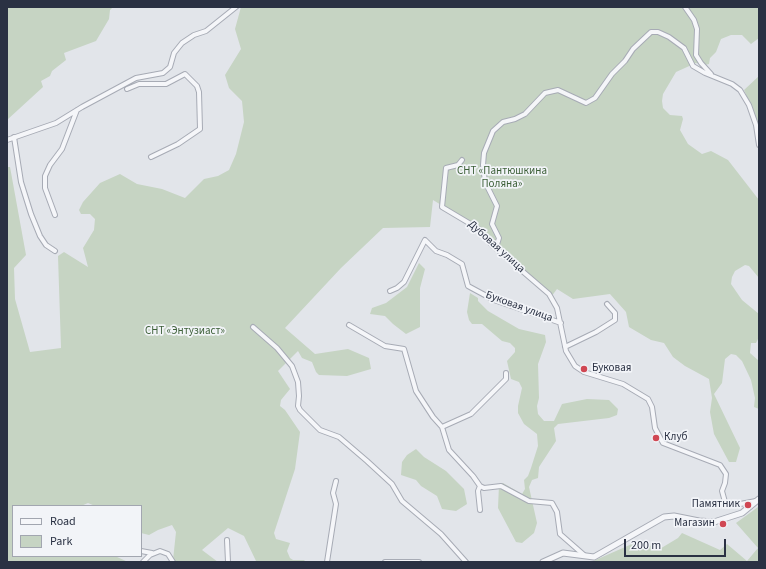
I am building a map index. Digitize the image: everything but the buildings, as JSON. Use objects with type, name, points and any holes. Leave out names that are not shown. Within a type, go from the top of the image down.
[{"type":"street","points":[[7,140],[56,123],[136,78],[163,73],[170,66],[174,53],[182,43],[194,35],[206,31],[236,7]]},
{"type":"street","points":[[685,7],[694,20],[697,29],[696,56],[711,74],[732,84],[740,90],[752,112],[756,125],[759,145]]},
{"type":"street","name":"Дубовая улица","points":[[496,248],[499,238],[492,224],[497,206],[485,182],[482,165],[484,153],[493,131],[503,122],[515,119],[525,114],[545,93],[553,91],[563,92],[586,103],[595,98],[612,74],[625,61],[633,49],[647,35],[655,31],[670,37],[676,44],[684,48],[693,66],[705,73],[711,74]]},
{"type":"street","points":[[127,88],[139,84],[166,84],[185,74],[197,86],[199,92],[200,129],[178,144],[151,157]]},
{"type":"street","points":[[55,215],[45,188],[45,176],[50,165],[62,149],[77,110]]},
{"type":"street","points":[[14,137],[21,182],[31,214],[40,236],[46,245],[55,251]]},
{"type":"street","name":"Дубовая улица","points":[[462,160],[460,164],[446,168],[442,207],[471,222],[496,248],[549,294],[561,323]]},
{"type":"street","name":"Буковая улица","points":[[390,291],[398,288],[404,282],[425,240],[436,252],[447,255],[462,264],[468,286],[494,300],[561,323],[565,347],[572,363],[580,370],[623,384],[648,400],[652,406],[655,428],[663,443],[720,465],[726,474],[722,491],[725,502],[734,505],[758,500]]},
{"type":"street","points":[[565,347],[596,332],[614,320],[615,313],[607,304]]},
{"type":"street","points":[[349,325],[385,346],[404,349],[416,391],[433,417],[442,427],[452,455],[473,476],[480,486],[484,488],[501,486],[529,501],[552,503],[557,512],[560,534],[584,555]]},
{"type":"street","points":[[253,327],[277,348],[292,366],[298,382],[300,396],[298,406],[300,410],[320,430],[339,437],[367,461],[392,484],[402,501],[441,534],[466,562]]},
{"type":"street","points":[[442,427],[471,414],[506,379],[506,373]]},
{"type":"street","points":[[327,562],[336,504],[333,493],[336,481]]},
{"type":"street","points":[[480,486],[478,491],[480,510]]},
{"type":"street","points":[[543,562],[563,553],[584,555],[592,558],[600,555],[614,545],[664,518],[674,516],[699,522],[714,522],[742,513],[758,500]]},
{"type":"street","points":[[227,540],[228,562]]},
{"type":"street","points":[[142,551],[152,554],[164,552],[168,554],[173,562]]},
{"type":"street","points":[[143,562],[152,554]]},
{"type":"street","points":[[385,562],[420,562]]},
{"type":"green space","points":[[7,7],[113,7],[110,10],[109,19],[96,41],[64,53],[66,60],[52,71],[50,76],[41,81],[43,87],[7,120]]},
{"type":"green space","points":[[241,7],[759,7],[759,38],[751,44],[742,35],[731,35],[721,39],[716,52],[710,58],[709,64],[705,65],[696,63],[676,72],[663,94],[662,101],[663,108],[670,115],[682,116],[683,119],[680,130],[688,144],[702,154],[711,151],[728,160],[759,200],[759,278],[749,266],[745,265],[735,271],[731,284],[742,300],[759,314],[758,339],[756,343],[751,343],[750,353],[759,361],[759,409],[754,407],[755,398],[751,380],[742,361],[736,355],[731,354],[725,359],[722,383],[714,394],[740,448],[736,462],[729,462],[714,434],[710,412],[712,398],[709,379],[685,366],[673,357],[664,343],[651,340],[629,327],[626,312],[610,294],[573,299],[557,289],[551,297],[489,243],[479,228],[433,200],[430,227],[383,228],[341,268],[285,328],[315,354],[348,349],[369,358],[371,369],[347,376],[319,375],[316,372],[312,362],[302,358],[298,351],[278,371],[290,389],[281,400],[280,406],[285,410],[300,432],[295,469],[274,533],[276,539],[290,543],[287,551],[290,558],[293,560],[304,560],[306,562],[256,561],[244,536],[228,528],[202,550],[218,562],[175,562],[173,560],[176,532],[172,525],[149,535],[142,533],[142,505],[93,505],[88,503],[83,505],[12,505],[12,557],[117,557],[128,562],[7,562],[7,167],[10,167],[26,255],[14,268],[15,299],[30,352],[61,348],[58,256],[64,252],[88,267],[83,248],[94,230],[95,219],[90,214],[81,214],[79,210],[83,202],[100,183],[120,174],[137,184],[162,189],[185,198],[204,179],[218,176],[229,170],[236,154],[244,122],[242,101],[229,88],[225,75],[241,49],[235,29]]},
{"type":"green space","points":[[759,76],[759,134],[752,108],[744,90]]},
{"type":"green space","points":[[419,263],[425,269],[420,288],[420,327],[406,334],[385,316],[370,314],[372,308],[386,303],[407,287]]},
{"type":"green space","points":[[470,293],[478,298],[478,301],[488,311],[519,329],[545,335],[546,342],[538,364],[539,398],[537,406],[538,414],[544,421],[554,421],[562,404],[587,399],[609,400],[618,409],[617,415],[609,418],[558,424],[554,428],[556,441],[539,467],[538,478],[532,480],[529,487],[537,523],[534,533],[522,543],[516,542],[498,508],[499,485],[503,483],[522,494],[525,489],[524,480],[528,476],[538,446],[537,434],[524,424],[518,413],[522,388],[519,382],[511,379],[507,361],[515,352],[515,348],[510,343],[502,341],[482,324],[472,324],[469,320],[467,312]]},
{"type":"green space","points":[[416,449],[424,457],[446,471],[464,489],[467,504],[456,511],[442,509],[437,496],[421,486],[416,480],[401,475],[402,462],[407,455]]},
{"type":"green space","points":[[759,503],[759,562],[591,562],[641,540],[658,550],[678,538],[682,533],[720,550],[727,544],[747,561],[758,548],[736,523],[758,507]]},
{"type":"place","name":"Буковая","points":[[584,369]]},
{"type":"place","name":"Клуб","points":[[656,438]]},
{"type":"place","name":"Памятник","points":[[748,505]]},
{"type":"place","name":"Магазин","points":[[723,524]]},
{"type":"park label","name":"СНТ «Пантюшкина Поляна»","points":[[502,178]]},
{"type":"park label","name":"СНТ «Энтузиаст»","points":[[185,332]]}]
